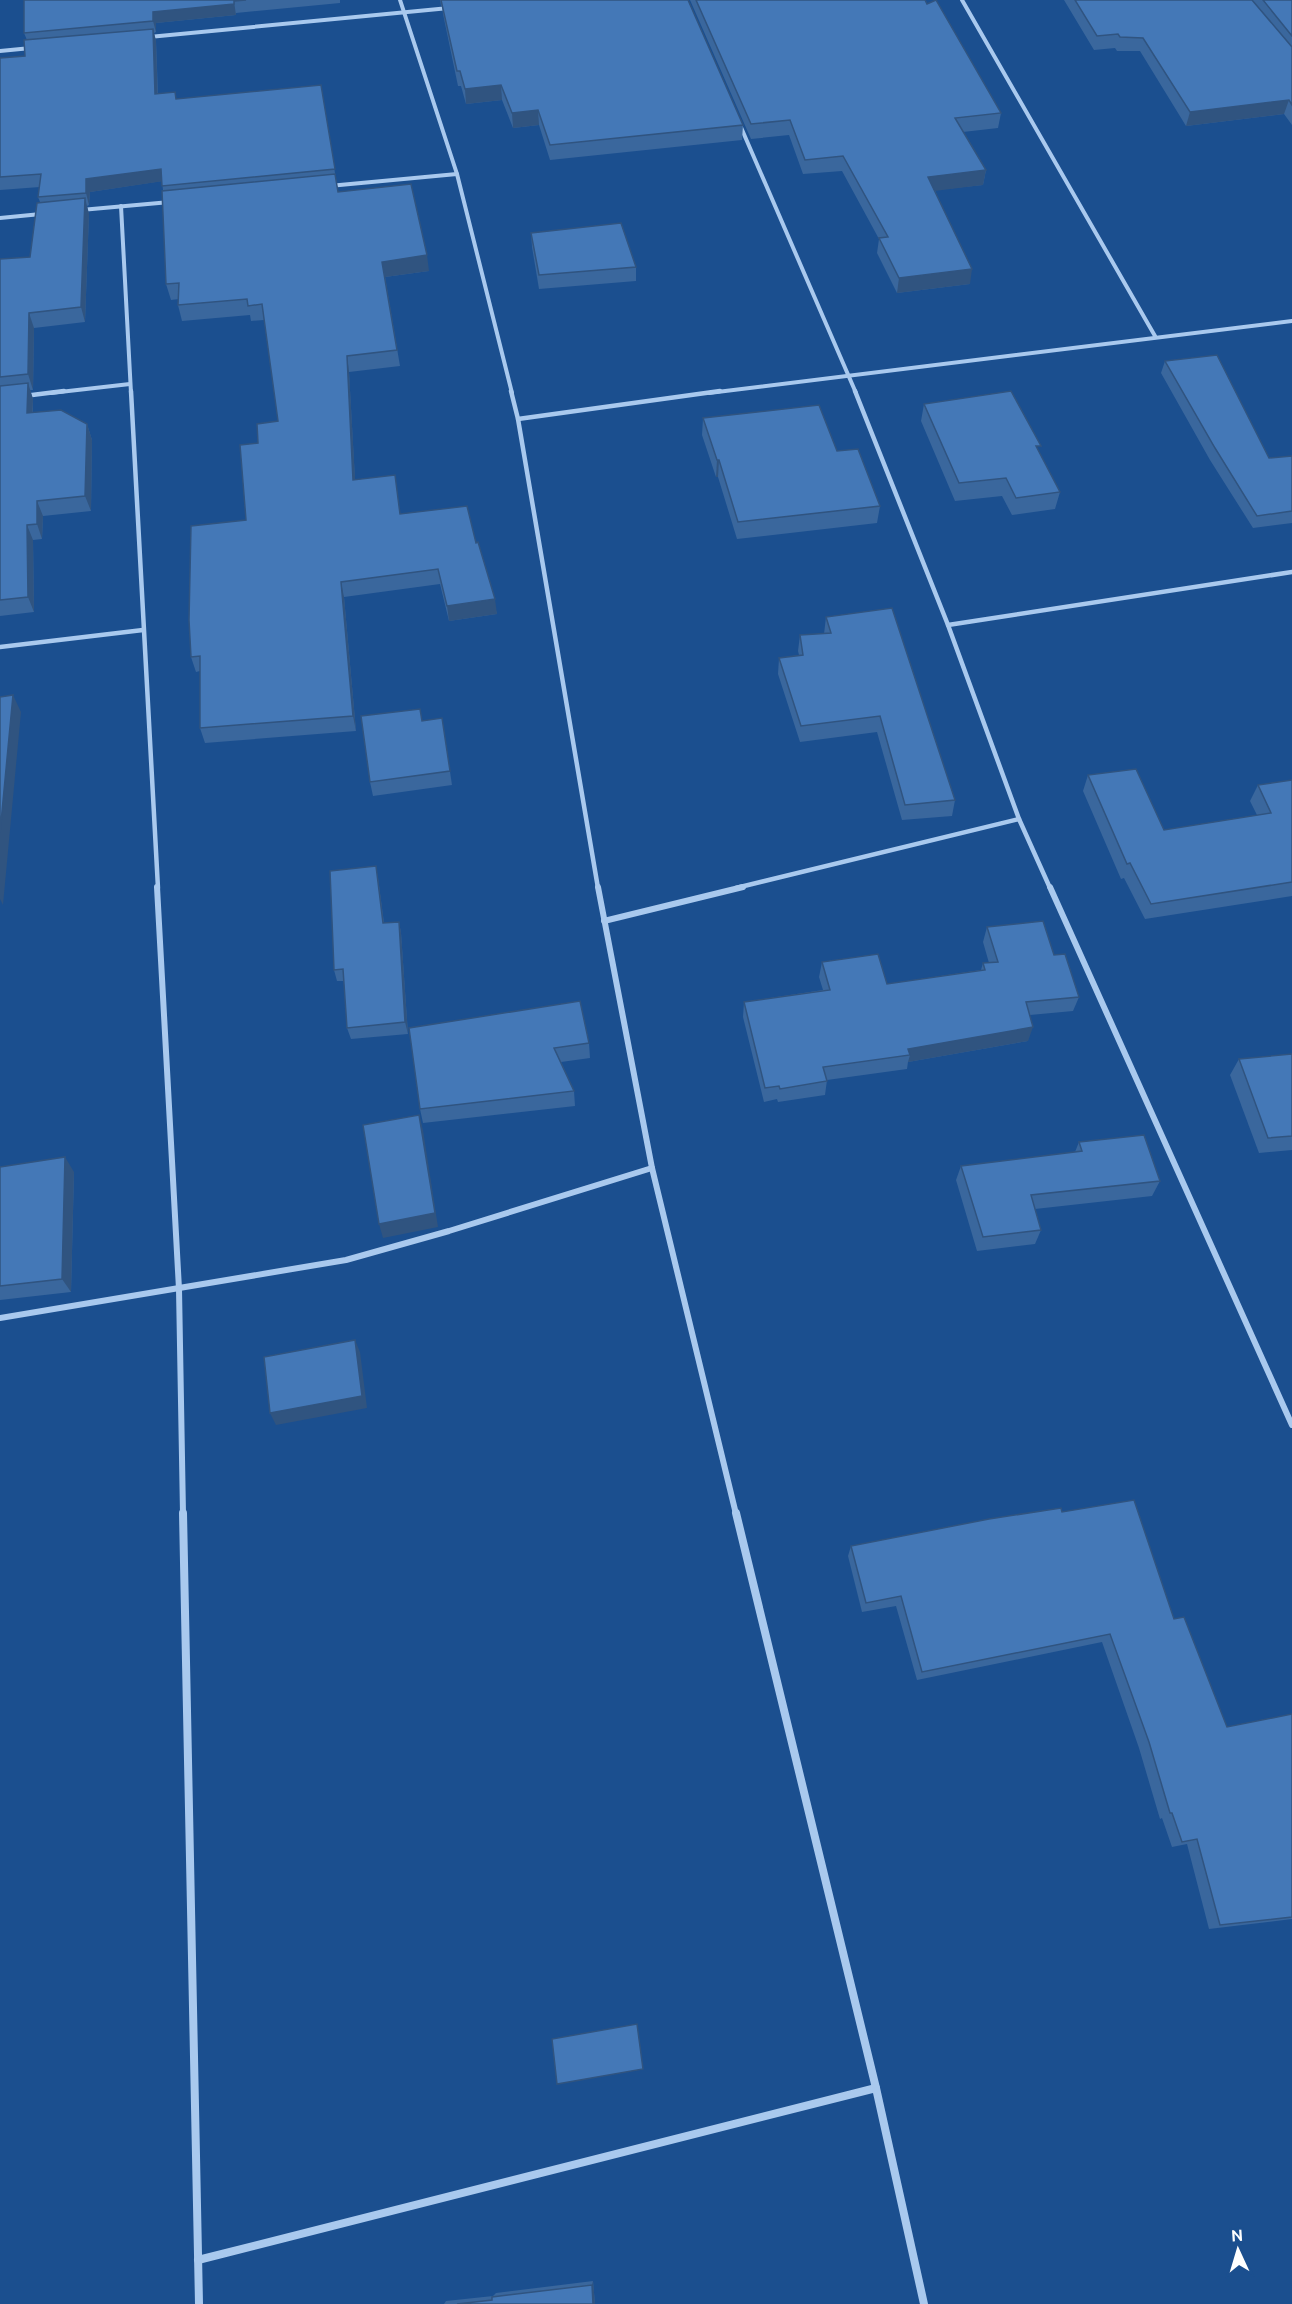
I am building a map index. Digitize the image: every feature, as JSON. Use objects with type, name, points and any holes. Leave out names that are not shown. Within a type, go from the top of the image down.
[{"type":"street","points":[[400,0],[457,174],[518,419],[604,921],[652,1168],[876,2088],[924,2304]]},
{"type":"street","points":[[962,0],[1155,336]]},
{"type":"street","points":[[142,37],[459,7]]},
{"type":"street","points":[[0,51],[36,48]]},
{"type":"street","points":[[739,121],[848,374],[948,625],[1018,819],[1292,1425]]},
{"type":"street","points":[[318,188],[457,174]]},
{"type":"street","points":[[77,210],[179,201]]},
{"type":"street","points":[[121,206],[179,1289],[199,2304]]},
{"type":"street","points":[[0,218],[44,214]]},
{"type":"street","points":[[518,419],[848,374],[1292,321]]},
{"type":"street","points":[[12,397],[130,384]]},
{"type":"street","points":[[948,625],[1292,572]]},
{"type":"street","points":[[0,647],[144,630]]},
{"type":"street","points":[[604,921],[1018,819]]},
{"type":"street","points":[[0,1318],[346,1260],[449,1232],[652,1168]]},
{"type":"street","points":[[198,2260],[876,2088]]},
{"type":"building","points":[[24,0],[246,0],[234,1],[234,4],[153,12],[153,21],[24,33]]},
{"type":"building","points":[[441,0],[688,0],[743,125],[550,145],[538,110],[512,113],[501,85],[465,89],[460,71],[457,71]]},
{"type":"building","points":[[696,0],[925,0],[927,4],[936,0],[1001,113],[955,118],[986,170],[928,177],[972,269],[899,278],[879,238],[888,237],[843,156],[805,160],[790,120],[751,124]]},
{"type":"building","points":[[1075,0],[1252,0],[1292,47],[1292,105],[1289,100],[1190,112],[1143,38],[1120,37],[1118,34],[1097,36]]},
{"type":"building","points":[[1263,0],[1292,0],[1292,36]]},
{"type":"building","points":[[153,29],[155,94],[175,92],[176,99],[321,85],[335,169],[162,186],[161,169],[86,179],[86,193],[38,197],[41,174],[0,177],[0,58],[25,56],[24,40]]},
{"type":"building","points":[[335,174],[338,192],[411,184],[427,255],[382,262],[397,350],[347,356],[353,480],[395,475],[400,514],[467,506],[476,543],[478,542],[495,599],[447,606],[438,569],[341,582],[353,716],[200,728],[200,656],[191,657],[189,620],[191,526],[246,520],[240,445],[258,443],[257,424],[278,421],[262,304],[248,306],[247,299],[178,305],[179,283],[166,284],[162,191]]},
{"type":"building","points":[[85,198],[81,307],[29,313],[28,374],[0,377],[0,259],[30,257],[37,203]]},
{"type":"building","points":[[621,223],[636,267],[539,275],[531,233]]},
{"type":"building","points":[[1217,355],[1269,458],[1292,456],[1292,511],[1257,516],[1165,361]]},
{"type":"building","points":[[28,383],[27,413],[61,410],[87,424],[85,496],[37,501],[37,524],[27,525],[28,597],[0,600],[0,386]]},
{"type":"building","points":[[1011,391],[1041,446],[1036,446],[1060,492],[1016,498],[1006,478],[959,483],[924,404]]},
{"type":"building","points":[[819,405],[837,451],[858,449],[880,506],[738,522],[703,418]]},
{"type":"building","points":[[892,608],[955,800],[905,805],[880,716],[801,726],[779,658],[803,655],[800,635],[831,633],[826,617]]},
{"type":"building","points":[[13,695],[0,833],[0,697]]},
{"type":"building","points":[[420,709],[422,721],[442,718],[450,771],[370,782],[361,716]]},
{"type":"building","points":[[1136,769],[1164,830],[1271,813],[1258,785],[1292,780],[1292,882],[1151,904],[1130,863],[1127,864],[1088,775]]},
{"type":"building","points":[[376,866],[383,923],[399,922],[405,1022],[347,1028],[343,969],[334,970],[330,871]]},
{"type":"building","points":[[1043,921],[1054,955],[1065,954],[1079,997],[1026,1002],[1033,1027],[908,1049],[910,1055],[823,1067],[827,1081],[780,1089],[779,1086],[765,1088],[744,1002],[830,990],[822,962],[878,954],[887,984],[985,970],[983,963],[998,962],[987,927]]},
{"type":"building","points":[[580,1001],[589,1043],[554,1048],[574,1091],[420,1109],[409,1028]]},
{"type":"building","points":[[1292,1054],[1292,1136],[1268,1138],[1239,1059]]},
{"type":"building","points":[[419,1115],[435,1213],[379,1224],[363,1125]]},
{"type":"building","points":[[1144,1135],[1160,1181],[1031,1195],[1041,1230],[983,1237],[961,1166],[1082,1151],[1079,1142]]},
{"type":"building","points":[[65,1157],[62,1279],[0,1286],[0,1167]]},
{"type":"building","points":[[355,1340],[362,1396],[270,1413],[264,1357]]},
{"type":"building","points":[[1134,1500],[1174,1619],[1184,1617],[1227,1727],[1292,1714],[1292,1917],[1220,1925],[1197,1839],[1182,1842],[1172,1813],[1170,1813],[1149,1742],[1110,1634],[922,1672],[901,1596],[866,1603],[851,1546],[989,1519],[1061,1508],[1062,1512]]},
{"type":"building","points":[[637,2024],[643,2069],[557,2084],[552,2039]]},
{"type":"building","points":[[592,2285],[593,2304],[457,2304],[492,2300],[492,2297]]}]
